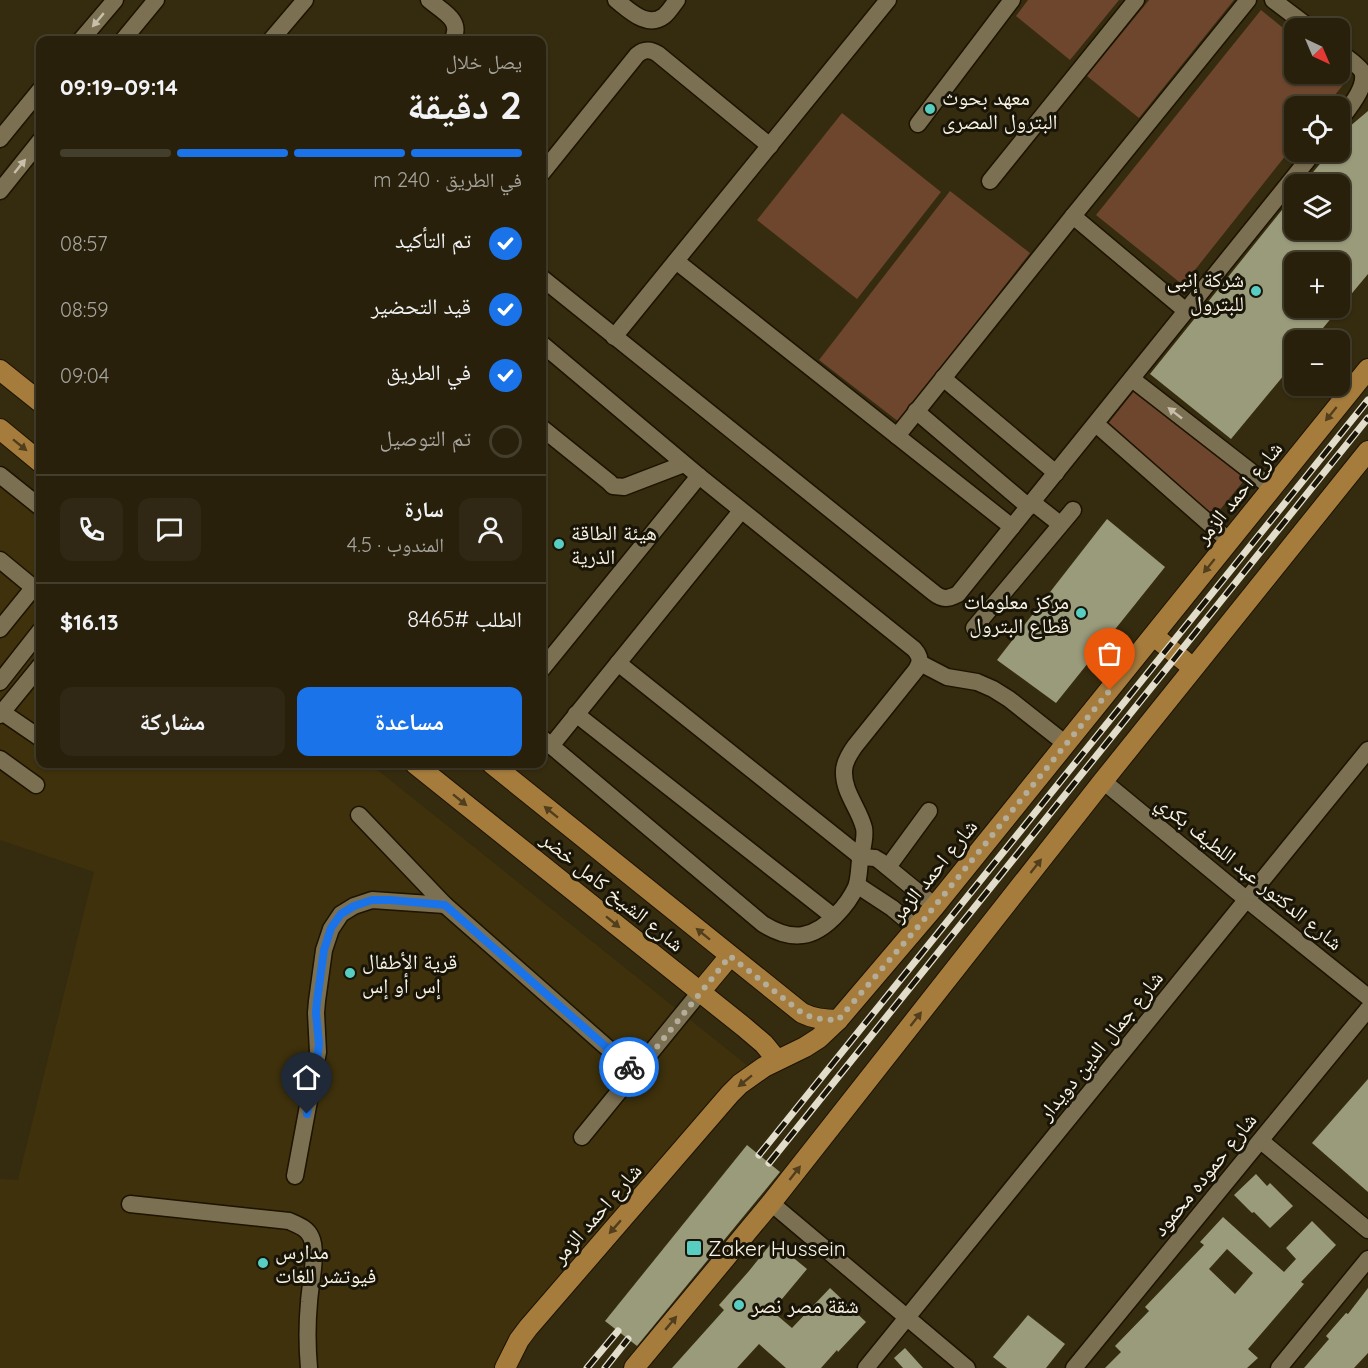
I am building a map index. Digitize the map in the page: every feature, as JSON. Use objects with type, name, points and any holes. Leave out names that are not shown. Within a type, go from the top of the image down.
[{"type":"main road","name":"شارع احمد الزمر","points":[[505,1368],[519,1340],[528,1328],[730,1094],[752,1075],[819,1038],[838,1020],[935,906],[1368,369]]},
{"type":"main road","points":[[0,370],[36,399]]},
{"type":"main road","points":[[0,429],[36,459]]},
{"type":"main road","points":[[633,1368],[771,1203],[1103,781],[1368,451]]},
{"type":"main road","points":[[1154,636],[1193,668]]},
{"type":"main road","name":"شارع الشيخ كامل خضر","points":[[420,768],[755,1035],[777,1060]]},
{"type":"main road","name":"شارع الشيخ كامل خضر","points":[[497,768],[802,1013],[818,1019],[838,1020]]},
{"type":"main road","points":[[700,992],[730,956]]},
{"type":"street","points":[[84,36],[115,0]]},
{"type":"street","points":[[126,36],[156,0]]},
{"type":"street","points":[[274,36],[305,0]]},
{"type":"street","points":[[429,0],[452,18],[456,31],[454,36]]},
{"type":"street","points":[[616,0],[642,19],[653,20],[663,16],[677,0]]},
{"type":"street","points":[[614,337],[888,0]]},
{"type":"street","points":[[918,124],[1012,0]]},
{"type":"street","points":[[990,181],[1136,0]]},
{"type":"street","points":[[897,436],[1248,0]]},
{"type":"street","points":[[1274,0],[1297,18]]},
{"type":"street","points":[[546,168],[637,55],[647,50],[658,54],[770,146]]},
{"type":"street","points":[[1350,60],[1364,72],[1366,80],[1365,88],[1350,107]]},
{"type":"street","points":[[0,138],[36,95]]},
{"type":"street","points":[[0,191],[36,146]]},
{"type":"street","points":[[546,281],[941,598],[948,599],[958,594],[1031,505],[1306,162]]},
{"type":"street","points":[[1073,216],[1186,310]]},
{"type":"street","points":[[676,261],[1012,527]]},
{"type":"street","points":[[546,347],[684,464],[919,655],[920,663],[916,670],[848,757],[844,770],[845,784],[864,829],[857,885],[846,904],[834,917],[822,928],[808,934],[792,936],[777,932],[763,924],[546,742],[576,714],[741,511]]},
{"type":"street","points":[[942,378],[1056,473]]},
{"type":"street","points":[[1132,379],[1272,488]]},
{"type":"street","points":[[916,411],[1031,505],[1060,524]]},
{"type":"street","points":[[1096,424],[1229,541]]},
{"type":"street","points":[[546,431],[609,482],[619,487],[684,464]]},
{"type":"street","points":[[0,475],[36,504]]},
{"type":"street","points":[[546,664],[699,476]]},
{"type":"street","points":[[974,628],[1072,510]]},
{"type":"street","points":[[0,560],[36,589]]},
{"type":"street","points":[[0,629],[36,591]]},
{"type":"street","points":[[0,682],[36,636]]},
{"type":"street","points":[[618,663],[861,857],[875,858],[935,906]]},
{"type":"street","points":[[920,663],[947,677],[977,682],[993,688],[1066,744]]},
{"type":"street","points":[[36,671],[1,714],[36,736]]},
{"type":"street","points":[[576,714],[834,917]]},
{"type":"street","name":"شارع جمال الدين دويدار","points":[[866,1368],[1368,750]]},
{"type":"street","points":[[0,759],[36,785]]},
{"type":"street","name":"شارع الدكتور عبد اللطيف بكري","points":[[1103,781],[1368,997]]},
{"type":"street","points":[[888,867],[929,811]]},
{"type":"street","points":[[359,814],[445,905],[636,1073]]},
{"type":"street","points":[[857,885],[917,928]]},
{"type":"street","points":[[295,1176],[318,1052],[317,1001],[324,950],[331,928],[341,914],[354,906],[372,900],[445,905]]},
{"type":"street","points":[[582,1137],[700,992]]},
{"type":"street","name":"شارع حموده محمود","points":[[1074,1368],[1368,1009]]},
{"type":"street","points":[[1261,1141],[1368,1230]]},
{"type":"street","points":[[771,1203],[968,1368]]},
{"type":"street","points":[[130,1204],[289,1221],[302,1226],[311,1236],[314,1249],[308,1312],[309,1368]]},
{"type":"street","points":[[1279,1368],[1368,1259]]},
{"type":"shaded area","points":[[1028,0],[1119,0],[1070,60],[1016,16]]},
{"type":"shaded area","points":[[1149,0],[1234,0],[1139,118],[1087,76]]},
{"type":"shaded area","points":[[1261,10],[1284,29],[1284,84],[1344,84],[1334,96],[1284,96],[1284,158],[1183,285],[1096,215]]},
{"type":"shaded area","points":[[842,113],[941,192],[857,299],[757,220]]},
{"type":"shaded area","points":[[950,191],[1030,253],[899,422],[819,360]]},
{"type":"shaded area","points":[[1135,390],[1247,477],[1214,517],[1107,425]]},
{"type":"shaded area","name":"قرية الأطفال إس أو إس","points":[[0,464],[36,494],[36,768],[375,768],[758,1074],[571,1292],[511,1368],[0,1368],[0,1179],[18,1180],[94,872],[0,840]]},
{"type":"building","name":"شركة إنبى للبترول","points":[[1368,111],[1368,274],[1350,296],[1350,252],[1284,252],[1284,318],[1332,318],[1321,330],[1284,330],[1284,375],[1231,439],[1150,374],[1284,207],[1284,240],[1350,240],[1350,174],[1311,174],[1322,162],[1350,162],[1350,126]]},
{"type":"building","name":"مركز معلومات قطاع البترول","points":[[1107,519],[1165,567],[1056,703],[997,660]]},
{"type":"building","points":[[1368,1079],[1368,1192],[1312,1143]]},
{"type":"building","name":"Zaker Hussein","points":[[747,1145],[780,1172],[637,1346],[605,1321]]},
{"type":"building","points":[[1256,1174],[1267,1186],[1270,1183],[1293,1206],[1270,1228],[1234,1195]]},
{"type":"building","points":[[1223,1217],[1284,1272],[1296,1259],[1286,1248],[1312,1221],[1336,1245],[1301,1282],[1304,1284],[1248,1349],[1258,1358],[1247,1368],[1105,1368],[1121,1352],[1115,1346],[1149,1311],[1145,1307],[1204,1245],[1200,1242]],"holes":[[[1227,1249],[1253,1273],[1235,1294],[1209,1269]]]},
{"type":"building","points":[[773,1241],[807,1269],[772,1311],[792,1328],[830,1288],[866,1322],[821,1368],[786,1368],[759,1344],[737,1368],[672,1368],[724,1310],[719,1305]]},
{"type":"building","points":[[1368,1288],[1368,1353],[1354,1368],[1304,1368],[1329,1339],[1326,1336],[1346,1313],[1348,1314]]},
{"type":"building","points":[[1028,1315],[1065,1344],[1046,1368],[1007,1368],[993,1357]]},
{"type":"building","points":[[905,1348],[923,1368],[903,1368],[894,1358]]},
{"type":"railway","points":[[759,1155],[1368,400]]},
{"type":"railway","points":[[769,1163],[1368,418]]},
{"type":"railway","points":[[587,1368],[618,1331]]},
{"type":"railway","points":[[605,1368],[628,1339]]},
{"type":"way so far","points":[[629,1067],[636,1073],[730,956],[802,1013],[818,1019],[838,1020],[917,928],[1110,690]]},
{"type":"place","name":"معهد بحوث البترول المصرى","points":[[930,109]]},
{"type":"place","name":"شركة إنبى للبترول","points":[[1256,291]]},
{"type":"place","name":"هيئة الطاقة الذرية","points":[[559,544]]},
{"type":"place","name":"مركز معلومات قطاع البترول","points":[[1081,613]]},
{"type":"place","name":"قرية الأطفال إس أو إس","points":[[350,973]]},
{"type":"place","name":"Zaker Hussein","points":[[694,1248]]},
{"type":"place","name":"مدارس فيوتشر للغات","points":[[263,1263]]},
{"type":"place","name":"شقة مصر نصر","points":[[739,1305]]},
{"type":"route","points":[[307,1114],[319,1044],[316,1013],[324,950],[331,928],[341,914],[354,906],[372,900],[445,905],[629,1067]]}]
